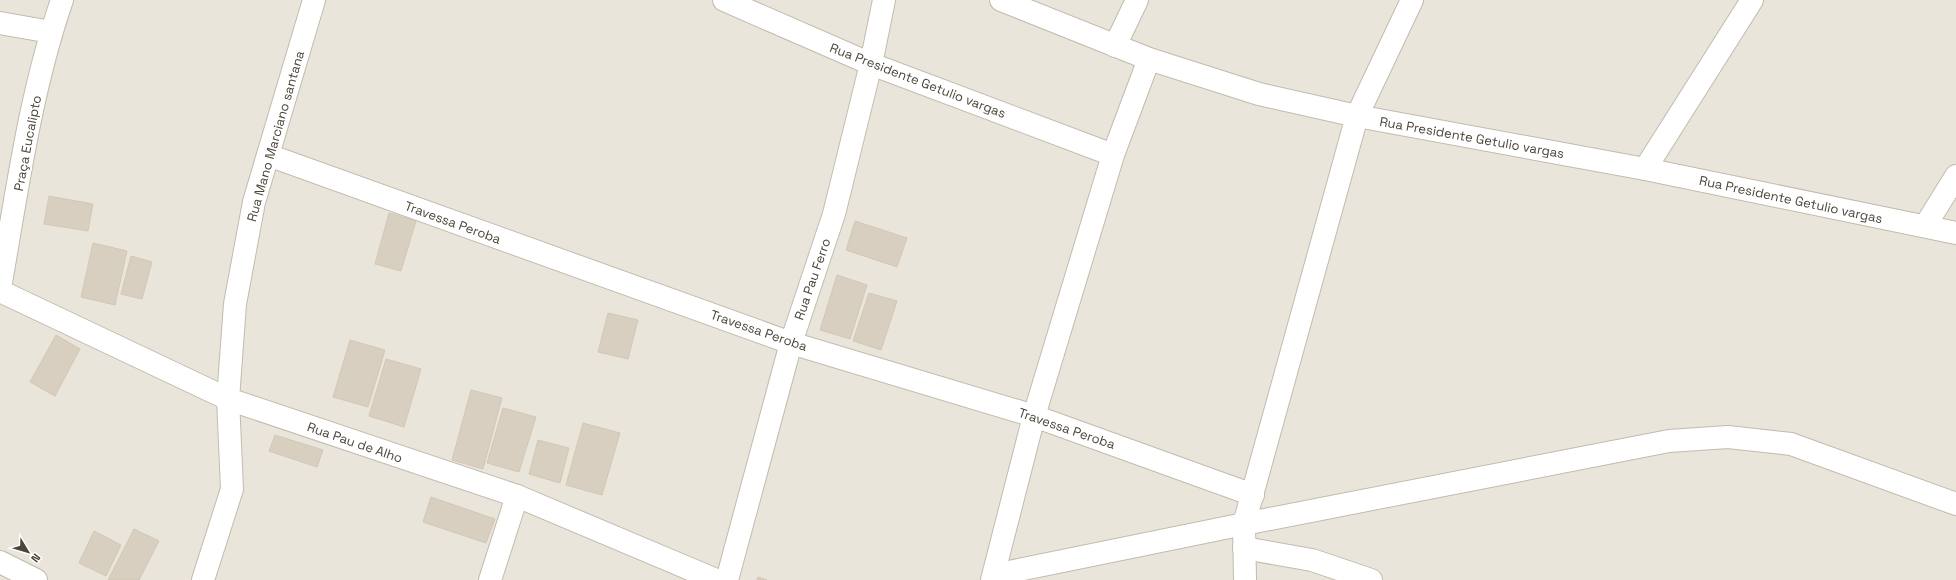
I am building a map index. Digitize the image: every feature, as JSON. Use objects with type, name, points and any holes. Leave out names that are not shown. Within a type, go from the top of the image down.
[{"type":"street","name":"Praça Eucalipto","points":[[0,290],[27,135],[51,32],[62,0]]},
{"type":"street","name":"Rua Mano Marciano santana","points":[[203,580],[232,489],[228,399],[235,304],[254,202],[314,0]]},
{"type":"street","name":"Rua Presidente Getulio vargas","points":[[724,0],[871,64],[1113,155]]},
{"type":"street","name":"Rua Pau Ferro","points":[[727,580],[791,343],[834,214],[871,64],[884,0]]},
{"type":"street","name":"Rua Presidente Getulio vargas","points":[[1001,0],[1149,59],[1259,94],[1357,116],[1646,169],[1956,233]]},
{"type":"street","points":[[1115,46],[1137,0]]},
{"type":"street","points":[[1245,580],[1244,524],[1357,116],[1412,0]]},
{"type":"street","points":[[1646,169],[1752,0]]},
{"type":"street","points":[[0,23],[51,32]]},
{"type":"street","points":[[1149,59],[1113,155],[1034,416],[993,577],[1244,524],[1670,441],[1728,437],[1791,444],[1956,504]]},
{"type":"street","name":"Travessa Peroba","points":[[268,155],[791,343],[1034,416],[1253,495]]},
{"type":"street","points":[[1925,226],[1956,176]]},
{"type":"street","name":"Rua Pau de Alho","points":[[0,290],[228,399],[517,496],[716,580]]},
{"type":"street","points":[[490,580],[517,496]]},
{"type":"street","points":[[1244,548],[1312,560],[1371,580]]},
{"type":"street","points":[[0,562],[36,580]]},
{"type":"shaded area","points":[[0,0],[1956,0],[1956,580],[0,580]]},
{"type":"building","points":[[49,196],[93,204],[88,231],[44,224]]},
{"type":"building","points":[[389,213],[416,221],[401,271],[375,264]]},
{"type":"building","points":[[855,221],[907,238],[897,267],[846,250]]},
{"type":"building","points":[[93,243],[127,251],[115,305],[81,297]]},
{"type":"building","points":[[131,256],[152,262],[142,299],[121,294]]},
{"type":"building","points":[[837,275],[867,285],[850,339],[820,330]]},
{"type":"building","points":[[869,293],[897,301],[881,350],[853,341]]},
{"type":"building","points":[[608,313],[638,320],[628,359],[598,352]]},
{"type":"building","points":[[56,335],[80,349],[55,396],[30,382]]},
{"type":"building","points":[[350,340],[385,350],[368,407],[333,397]]},
{"type":"building","points":[[386,359],[421,369],[404,427],[369,416]]},
{"type":"building","points":[[471,390],[502,398],[483,469],[452,460]]},
{"type":"building","points":[[503,408],[536,417],[519,472],[487,463]]},
{"type":"building","points":[[583,423],[620,433],[602,495],[566,485]]},
{"type":"building","points":[[275,435],[323,450],[317,467],[269,451]]},
{"type":"building","points":[[538,440],[569,448],[560,483],[529,474]]},
{"type":"building","points":[[431,497],[495,519],[486,543],[423,522]]},
{"type":"building","points":[[134,529],[159,541],[139,580],[108,580]]},
{"type":"building","points":[[94,531],[121,545],[106,576],[79,563]]},
{"type":"building","points":[[758,577],[767,580],[757,580]]}]
